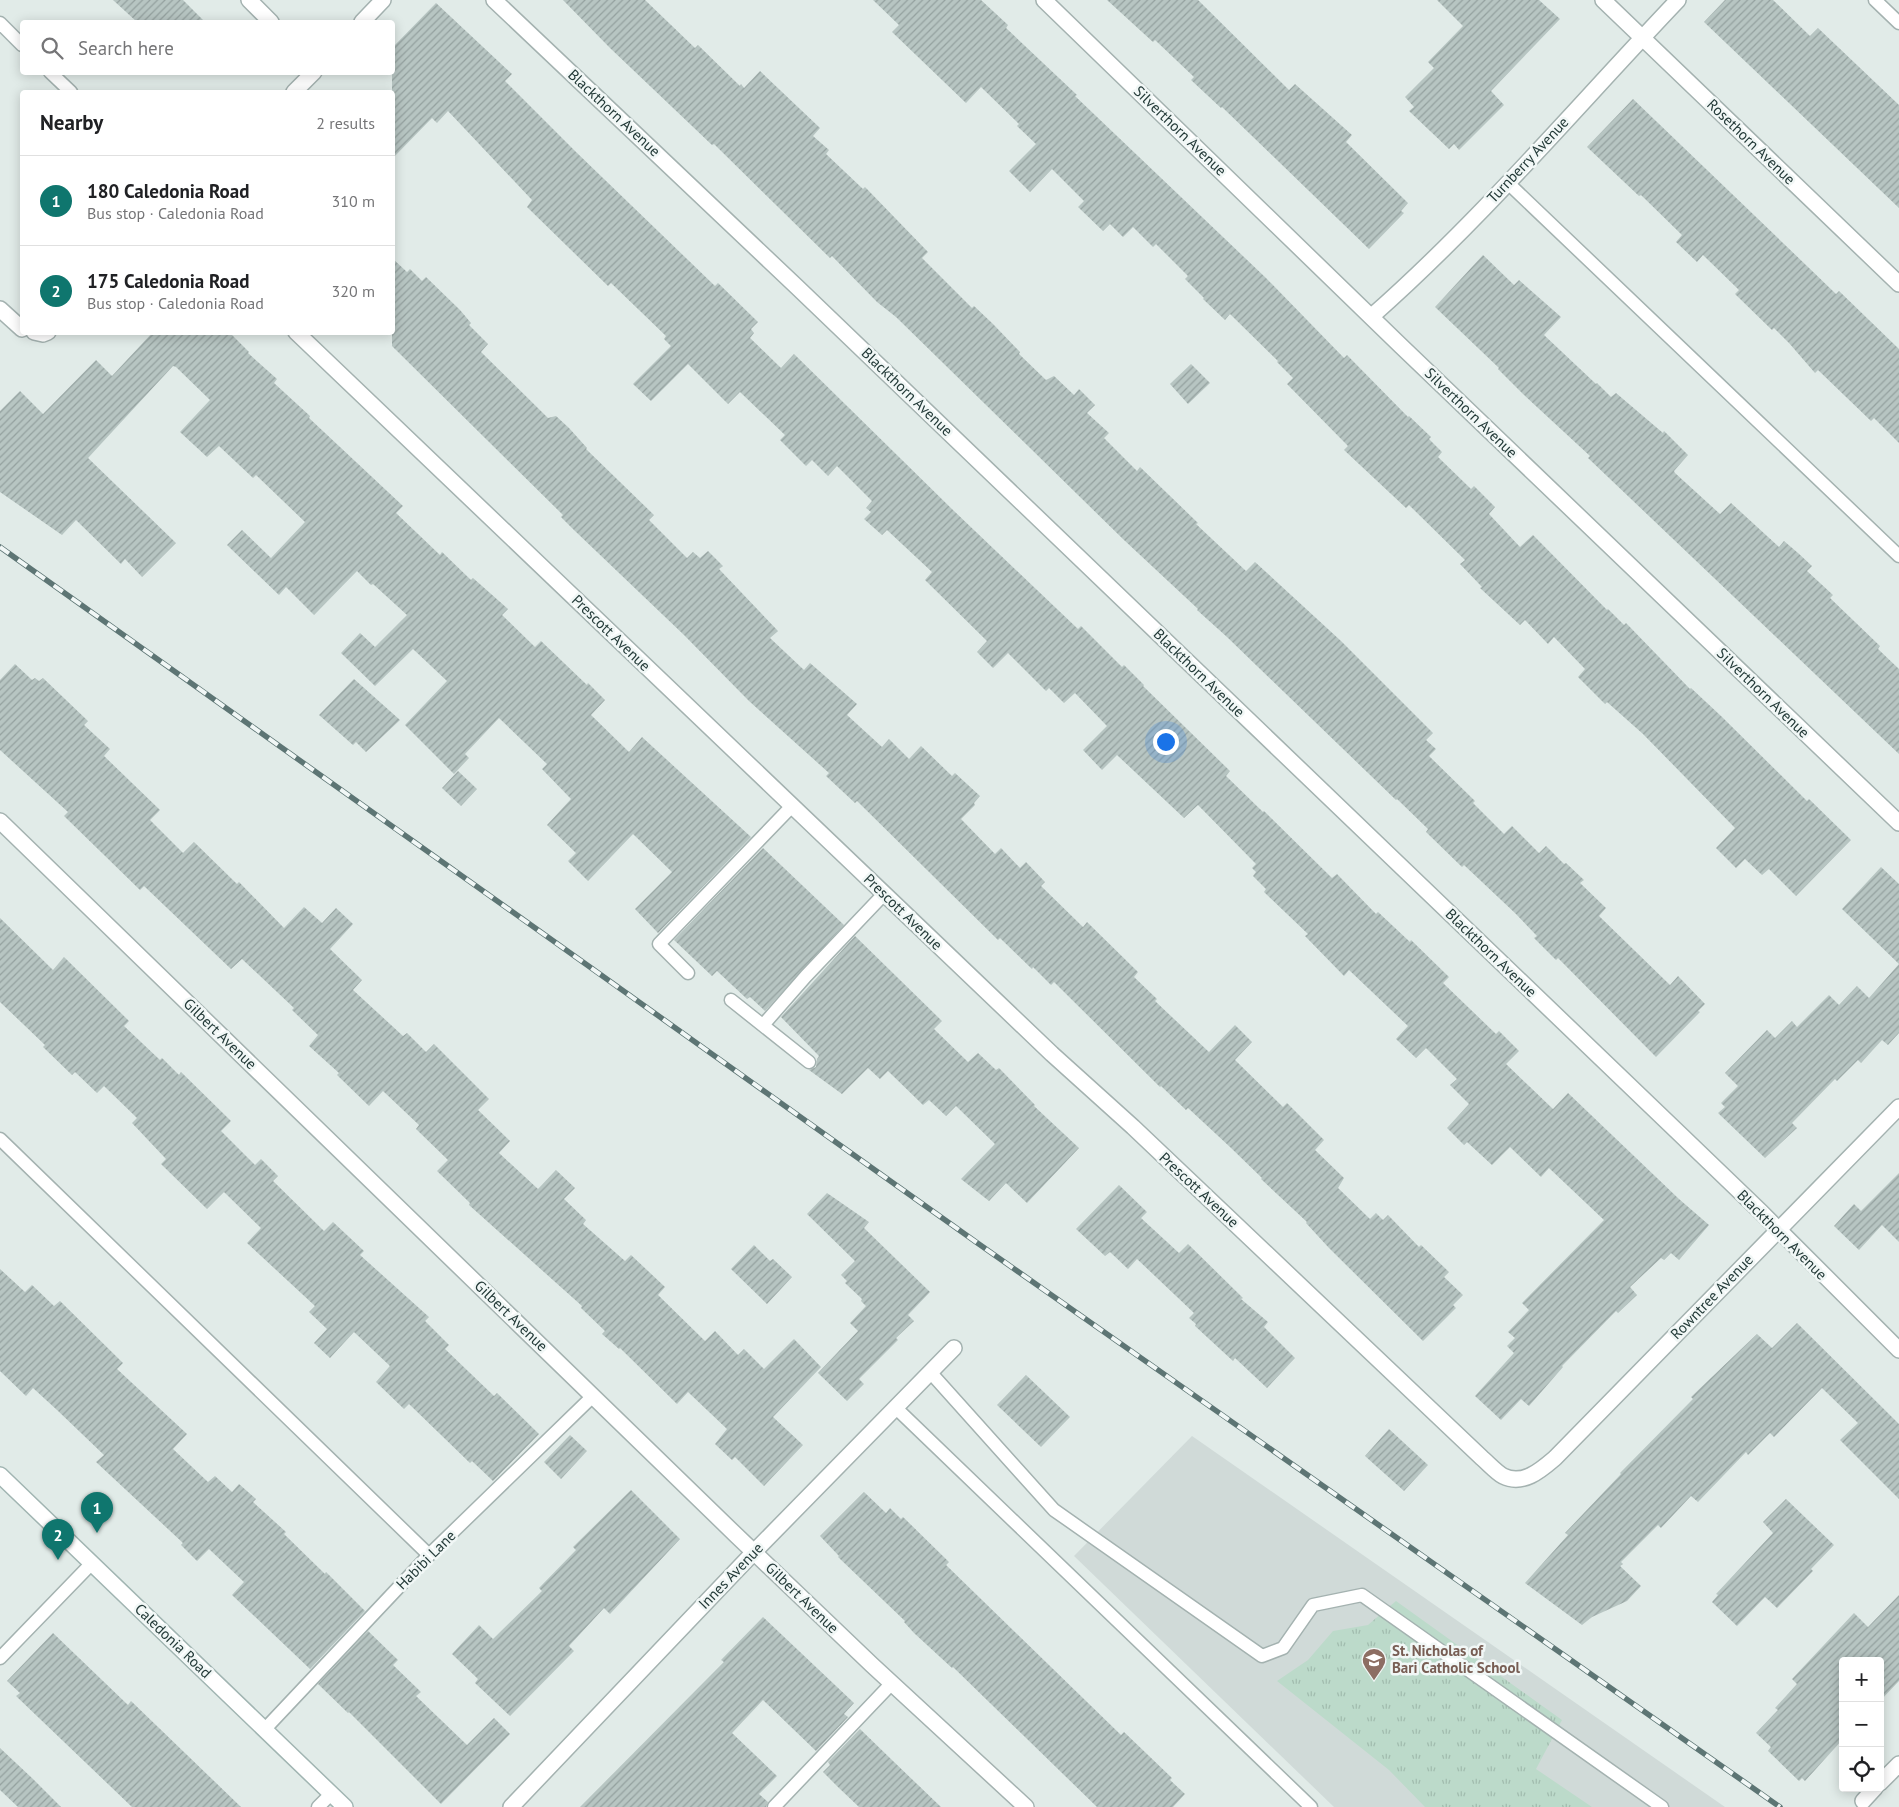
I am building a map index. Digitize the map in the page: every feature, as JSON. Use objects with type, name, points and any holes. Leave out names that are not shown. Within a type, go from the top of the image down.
[{"type":"street","points":[[249,0],[269,20]]},
{"type":"street","points":[[364,20],[383,0]]},
{"type":"street","name":"Blackthorn Avenue","points":[[494,0],[839,327],[1740,1192],[1899,1350]]},
{"type":"street","name":"Silverthorn Avenue","points":[[1044,0],[1899,823]]},
{"type":"street","name":"Rosethorn Avenue","points":[[1603,0],[1899,284]]},
{"type":"street","name":"Turnberry Avenue","points":[[1372,316],[1508,183],[1678,0]]},
{"type":"street","points":[[296,90],[311,75]]},
{"type":"street","points":[[0,309],[20,327]]},
{"type":"street","name":"Prescott Avenue","points":[[299,335],[884,894],[1482,1458],[1503,1476],[1520,1480]]},
{"type":"street","name":"Gilbert Avenue","points":[[0,821],[754,1552],[1026,1807]]},
{"type":"street","name":"Rowntree Avenue","points":[[1520,1480],[1538,1472],[1556,1458],[1899,1107]]},
{"type":"street","name":"Innes Avenue","points":[[510,1807],[754,1552],[954,1348]]},
{"type":"street","name":"Caledonia Road","points":[[0,1475],[344,1807]]},
{"type":"street","points":[[1884,1779],[1899,1764]]},
{"type":"street","points":[[1863,1801],[1871,1792]]},
{"type":"lane","points":[[1875,0],[1899,23]]},
{"type":"lane","points":[[0,23],[20,43]]},
{"type":"lane","points":[[53,75],[69,90]]},
{"type":"lane","points":[[1508,183],[1899,556]]},
{"type":"lane","points":[[688,972],[659,944],[792,806]]},
{"type":"lane","points":[[764,1024],[806,976],[884,894]]},
{"type":"lane","points":[[731,1000],[810,1062]]},
{"type":"lane","points":[[0,1139],[429,1555]]},
{"type":"lane","points":[[931,1373],[1054,1510],[1262,1656],[1283,1648],[1313,1605],[1362,1595],[1662,1807]]},
{"type":"lane","name":"Habibi Lane","points":[[265,1729],[429,1555],[593,1396]]},
{"type":"lane","points":[[896,1408],[1311,1807]]},
{"type":"lane","points":[[0,1658],[92,1563]]},
{"type":"lane","points":[[774,1807],[892,1683]]},
{"type":"lane","points":[[318,1807],[331,1794]]},
{"type":"shaded area","name":"St. Nicholas of Bari Catholic School","points":[[1192,1436],[1725,1807],[1334,1807],[1074,1556]]},
{"type":"green space","points":[[1396,1601],[1562,1720],[1536,1769],[1592,1807],[1425,1807],[1389,1770],[1277,1681],[1308,1660],[1333,1631],[1368,1625]]},
{"type":"building","points":[[113,0],[183,0],[203,20],[135,20]]},
{"type":"building","points":[[563,0],[645,0],[695,48],[698,45],[740,86],[741,84],[744,88],[760,71],[820,128],[813,136],[829,150],[826,154],[863,189],[865,187],[928,252],[922,258],[972,308],[974,306],[993,324],[1020,352],[1019,354],[1046,380],[1054,376],[1074,395],[1079,389],[1095,405],[1087,413],[1109,433],[1104,438],[1137,471],[1140,467],[1246,571],[1255,562],[1341,641],[1433,733],[1426,740],[1436,749],[1429,756],[1475,801],[1473,803],[1504,834],[1512,826],[1539,853],[1546,846],[1564,864],[1566,863],[1584,880],[1580,883],[1606,908],[1599,916],[1670,985],[1678,976],[1705,1004],[1698,1011],[1700,1012],[1656,1057],[1558,958],[1556,960],[1534,938],[1537,936],[1516,914],[1464,865],[1462,867],[1426,832],[1428,829],[1397,799],[1124,540],[896,317],[877,302],[832,256],[830,258],[714,144],[712,145],[610,48]]},
{"type":"building","points":[[873,0],[981,0],[1008,25],[1006,28],[1266,278],[1344,358],[1347,355],[1408,417],[1431,437],[1429,439],[1442,452],[1438,457],[1471,489],[1474,486],[1495,507],[1489,514],[1520,547],[1533,535],[1607,610],[1624,625],[1626,623],[1690,689],[1721,716],[1807,801],[1809,799],[1851,840],[1796,896],[1769,869],[1762,875],[1745,859],[1736,868],[1716,848],[1735,828],[1643,734],[1607,702],[1605,704],[1578,677],[1585,669],[1554,637],[1548,644],[1525,620],[1520,625],[1480,588],[1482,587],[1460,564],[1465,560],[1409,505],[1406,508],[1344,450],[1348,446],[1287,384],[1293,378],[1278,361],[1230,314],[1225,320],[1203,299],[1185,279],[1188,276],[1156,244],[1153,247],[1133,227],[1123,237],[1110,224],[1103,231],[1078,207],[1084,201],[1052,169],[1030,192],[1009,171],[1036,144],[1017,126],[1019,124],[981,87],[966,103],[892,32],[899,25]]},
{"type":"building","points":[[1107,0],[1198,0],[1289,90],[1295,84],[1352,135],[1346,142],[1408,203],[1401,211],[1404,213],[1369,249],[1222,107],[1191,80],[1194,77],[1155,40],[1153,42]]},
{"type":"building","points":[[1437,0],[1539,0],[1560,19],[1491,91],[1504,105],[1459,150],[1454,144],[1449,149],[1409,111],[1414,107],[1405,97],[1434,68],[1428,62],[1463,26]]},
{"type":"building","points":[[1725,0],[1773,0],[1810,36],[1818,28],[1899,105],[1899,208],[1704,22]]},
{"type":"building","points":[[436,3],[512,74],[505,81],[576,152],[715,286],[718,283],[758,322],[751,329],[754,333],[750,338],[781,368],[794,354],[1078,629],[1081,626],[1122,667],[1124,665],[1230,771],[1226,776],[1332,878],[1337,874],[1376,914],[1378,912],[1410,942],[1411,940],[1449,977],[1443,983],[1496,1034],[1499,1031],[1519,1051],[1506,1064],[1553,1109],[1568,1093],[1679,1199],[1709,1225],[1679,1260],[1671,1253],[1664,1260],[1661,1258],[1630,1287],[1637,1295],[1618,1313],[1616,1311],[1562,1366],[1529,1406],[1521,1399],[1501,1420],[1475,1396],[1514,1353],[1507,1346],[1515,1338],[1508,1332],[1529,1310],[1522,1303],[1604,1220],[1549,1168],[1541,1177],[1510,1147],[1492,1165],[1467,1142],[1464,1145],[1447,1128],[1469,1104],[1450,1085],[1457,1079],[1426,1048],[1416,1058],[1396,1039],[1408,1026],[1349,970],[1344,976],[1305,936],[1308,934],[1264,892],[1266,889],[1253,876],[1256,872],[1252,868],[1256,864],[1198,805],[1184,818],[1117,755],[1102,770],[1083,750],[1107,726],[1075,693],[1064,703],[1049,688],[1046,691],[1008,653],[993,668],[977,652],[987,641],[925,580],[932,572],[887,530],[882,535],[864,519],[871,512],[866,508],[872,501],[837,466],[828,476],[812,460],[806,466],[780,440],[785,435],[740,392],[728,404],[688,364],[651,401],[633,384],[671,346],[664,339],[666,336],[611,283],[608,286],[527,207],[532,200],[448,111],[437,123],[432,118],[395,156],[395,90],[392,90],[392,75],[395,75],[395,45]]},
{"type":"building","points":[[1633,99],[1836,294],[1839,291],[1899,349],[1899,443],[1874,418],[1871,421],[1818,370],[1815,373],[1774,328],[1772,330],[1735,294],[1739,290],[1703,255],[1697,262],[1676,242],[1682,235],[1587,147]]},
{"type":"building","points":[[1483,255],[1514,285],[1519,280],[1561,317],[1544,335],[1611,397],[1616,393],[1663,433],[1664,431],[1688,455],[1674,471],[1675,473],[1720,514],[1731,503],[1779,547],[1784,541],[1812,566],[1807,571],[1833,595],[1830,598],[1880,646],[1878,649],[1899,669],[1899,754],[1588,458],[1590,456],[1523,394],[1499,368],[1435,307]]},
{"type":"building","points":[[395,261],[407,272],[410,269],[422,281],[426,277],[460,310],[471,323],[469,325],[488,344],[481,352],[548,418],[556,416],[569,428],[586,449],[654,515],[649,520],[687,558],[693,552],[700,558],[708,551],[723,566],[719,569],[778,631],[770,638],[804,670],[810,663],[857,704],[847,715],[882,747],[889,739],[909,759],[921,746],[952,776],[955,773],[980,796],[974,803],[975,805],[961,819],[995,854],[1001,848],[1020,868],[1026,862],[1045,882],[1041,886],[1083,927],[1087,922],[1138,972],[1134,977],[1157,999],[1155,1001],[1209,1052],[1235,1025],[1252,1042],[1235,1060],[1283,1107],[1287,1103],[1324,1140],[1315,1150],[1344,1178],[1338,1188],[1370,1219],[1376,1213],[1383,1220],[1388,1215],[1419,1247],[1421,1245],[1449,1272],[1444,1277],[1463,1295],[1453,1305],[1456,1308],[1423,1341],[1329,1248],[1307,1222],[1230,1147],[1188,1108],[1186,1110],[1160,1087],[1054,982],[1051,985],[1000,938],[998,940],[857,801],[855,803],[826,776],[829,773],[749,701],[684,635],[575,531],[561,517],[563,515],[392,346],[392,335],[395,335]]},
{"type":"building","points":[[150,335],[232,335],[248,353],[277,379],[274,383],[310,416],[309,418],[403,506],[396,513],[440,555],[442,552],[471,580],[473,578],[508,609],[502,615],[535,647],[541,641],[605,700],[591,715],[629,752],[642,737],[751,837],[658,933],[635,909],[672,872],[633,834],[588,881],[568,861],[576,853],[547,825],[571,799],[542,769],[547,764],[499,718],[465,754],[469,758],[454,774],[405,725],[447,681],[413,649],[375,686],[341,653],[360,633],[375,647],[407,615],[357,571],[314,615],[286,587],[279,595],[227,545],[242,530],[271,558],[305,522],[256,475],[253,478],[219,446],[207,457],[180,432],[210,400],[176,367],[173,366],[88,458],[176,543],[142,577],[125,559],[121,564],[76,520],[62,535],[0,492],[0,411],[20,391],[43,414],[96,360],[112,376]]},
{"type":"building","points":[[1191,364],[1210,383],[1188,404],[1170,384]]},
{"type":"building","points":[[15,664],[32,680],[35,678],[39,681],[43,678],[88,721],[84,725],[110,749],[104,756],[160,810],[150,820],[183,853],[194,842],[237,884],[239,882],[284,928],[304,907],[322,923],[336,908],[353,924],[330,949],[362,980],[353,990],[403,1036],[407,1033],[426,1052],[434,1044],[489,1099],[478,1110],[510,1141],[499,1153],[538,1189],[556,1170],[575,1188],[564,1199],[586,1220],[583,1224],[625,1261],[631,1255],[665,1287],[658,1295],[705,1341],[715,1331],[738,1355],[744,1349],[764,1369],[794,1339],[821,1367],[773,1417],[803,1445],[764,1486],[735,1457],[732,1460],[715,1444],[727,1429],[688,1392],[677,1404],[620,1348],[602,1334],[605,1331],[581,1308],[582,1306],[469,1205],[470,1203],[437,1171],[448,1160],[416,1129],[419,1125],[383,1091],[369,1106],[337,1075],[339,1073],[309,1046],[318,1035],[292,1010],[294,1008],[242,959],[231,969],[144,886],[140,890],[64,816],[68,812],[0,750],[0,680]]},
{"type":"building","points":[[354,679],[400,720],[366,752],[356,742],[353,745],[319,715]]},
{"type":"building","points":[[458,771],[477,789],[461,806],[442,788]]},
{"type":"building","points":[[763,848],[844,925],[765,1011],[750,997],[747,999],[717,971],[712,976],[674,940]]},
{"type":"building","points":[[1881,867],[1899,884],[1899,964],[1842,909]]},
{"type":"building","points":[[0,918],[53,970],[64,957],[129,1021],[124,1026],[160,1060],[162,1058],[179,1075],[181,1072],[231,1121],[221,1131],[255,1165],[261,1159],[278,1176],[273,1181],[324,1231],[333,1222],[364,1251],[360,1255],[429,1317],[425,1321],[449,1345],[445,1349],[494,1396],[497,1393],[539,1434],[493,1481],[472,1461],[470,1463],[409,1404],[404,1409],[376,1382],[390,1366],[354,1332],[330,1358],[314,1343],[327,1329],[309,1312],[315,1306],[247,1243],[261,1228],[224,1192],[207,1209],[161,1164],[166,1159],[132,1123],[137,1118],[104,1086],[97,1093],[75,1072],[72,1075],[43,1047],[45,1045],[0,1002]]},
{"type":"building","points":[[855,936],[942,1021],[934,1029],[968,1062],[978,1053],[996,1070],[999,1068],[1034,1106],[1079,1148],[1027,1203],[1006,1183],[989,1201],[961,1179],[995,1144],[956,1106],[946,1116],[929,1100],[923,1105],[888,1071],[880,1079],[868,1068],[842,1094],[809,1070],[816,1067],[819,1056],[781,1017]]},
{"type":"building","points":[[1899,964],[1899,1033],[1888,1045],[1882,1040],[1861,1063],[1858,1060],[1837,1081],[1835,1079],[1792,1123],[1797,1128],[1765,1158],[1718,1113],[1725,1107],[1721,1103],[1738,1086],[1725,1073],[1767,1030],[1775,1038],[1792,1021],[1797,1027],[1829,995],[1839,1005],[1857,986],[1869,998]]},
{"type":"building","points":[[1899,1173],[1899,1242],[1882,1225],[1859,1250],[1834,1226],[1854,1204],[1861,1211]]},
{"type":"building","points":[[1119,1185],[1147,1212],[1141,1218],[1179,1253],[1188,1244],[1243,1298],[1241,1299],[1268,1322],[1264,1327],[1295,1358],[1267,1388],[1235,1358],[1233,1361],[1195,1326],[1196,1324],[1189,1318],[1194,1313],[1137,1259],[1128,1269],[1110,1252],[1105,1256],[1076,1229]]},
{"type":"building","points":[[827,1193],[869,1222],[864,1228],[930,1292],[908,1315],[914,1321],[859,1379],[864,1384],[847,1401],[818,1373],[858,1331],[850,1323],[866,1306],[861,1301],[862,1299],[845,1283],[847,1281],[841,1275],[855,1261],[807,1214]]},
{"type":"building","points":[[754,1245],[770,1261],[773,1259],[792,1277],[767,1304],[731,1269]]},
{"type":"building","points":[[0,1269],[25,1292],[32,1285],[54,1306],[60,1301],[123,1363],[117,1369],[187,1434],[173,1449],[208,1482],[215,1476],[232,1492],[239,1484],[256,1499],[253,1502],[286,1532],[284,1534],[365,1611],[310,1669],[232,1595],[244,1582],[209,1549],[197,1561],[181,1545],[183,1543],[96,1462],[104,1455],[33,1388],[26,1396],[0,1371]]},
{"type":"building","points":[[1797,1323],[1899,1424],[1899,1499],[1840,1440],[1858,1423],[1822,1388],[1774,1437],[1770,1433],[1748,1455],[1746,1452],[1698,1502],[1691,1496],[1661,1528],[1658,1525],[1621,1562],[1623,1564],[1620,1566],[1641,1586],[1627,1601],[1592,1617],[1582,1625],[1525,1583],[1568,1535],[1565,1533],[1620,1473],[1693,1399],[1691,1397],[1757,1334],[1772,1348]]},
{"type":"building","points":[[1026,1375],[1070,1417],[1041,1447],[997,1405]]},
{"type":"building","points":[[1389,1429],[1428,1465],[1404,1491],[1365,1456]]},
{"type":"building","points":[[570,1435],[587,1451],[561,1479],[544,1462]]},
{"type":"building","points":[[631,1490],[680,1539],[610,1614],[604,1608],[569,1646],[574,1651],[510,1716],[475,1683],[478,1679],[452,1654],[479,1625],[493,1639],[542,1591],[539,1588],[576,1550],[573,1547]]},
{"type":"building","points":[[864,1492],[886,1513],[890,1508],[901,1519],[903,1517],[949,1562],[946,1565],[1121,1735],[1124,1732],[1172,1778],[1170,1780],[1185,1794],[1173,1807],[1097,1807],[953,1667],[914,1633],[905,1621],[838,1557],[820,1536]]},
{"type":"building","points":[[1786,1499],[1834,1545],[1811,1569],[1813,1571],[1777,1608],[1765,1597],[1737,1626],[1712,1602],[1718,1595],[1716,1594],[1773,1533],[1763,1522]]},
{"type":"building","points":[[1899,1595],[1899,1681],[1884,1697],[1884,1657],[1839,1657],[1839,1743],[1805,1781],[1802,1778],[1799,1781],[1768,1751],[1771,1747],[1756,1733],[1778,1710],[1775,1708],[1797,1684],[1792,1679],[1854,1613],[1868,1627]]},
{"type":"building","points":[[763,1617],[854,1703],[844,1714],[848,1717],[816,1751],[763,1700],[732,1733],[777,1776],[759,1794],[768,1802],[766,1807],[580,1807],[724,1662],[721,1660]]},
{"type":"building","points":[[368,1631],[398,1660],[393,1665],[421,1692],[416,1696],[467,1745],[494,1718],[510,1734],[441,1804],[349,1712],[318,1684]]},
{"type":"building","points":[[53,1633],[128,1705],[131,1701],[241,1807],[132,1807],[16,1696],[20,1693],[7,1681]]},
{"type":"building","points":[[860,1729],[941,1807],[859,1807],[839,1788],[823,1772],[830,1765],[828,1762]]},
{"type":"building","points":[[0,1748],[61,1807],[18,1807],[0,1790]]},
{"type":"railway","points":[[0,547],[976,1242],[1780,1807]]},
{"type":"place","name":"180 Caledonia Road","points":[[97,1533]]},
{"type":"place","name":"175 Caledonia Road","points":[[58,1560]]},
{"type":"place","name":"St. Nicholas of Bari Catholic School","points":[[1374,1681]]}]
